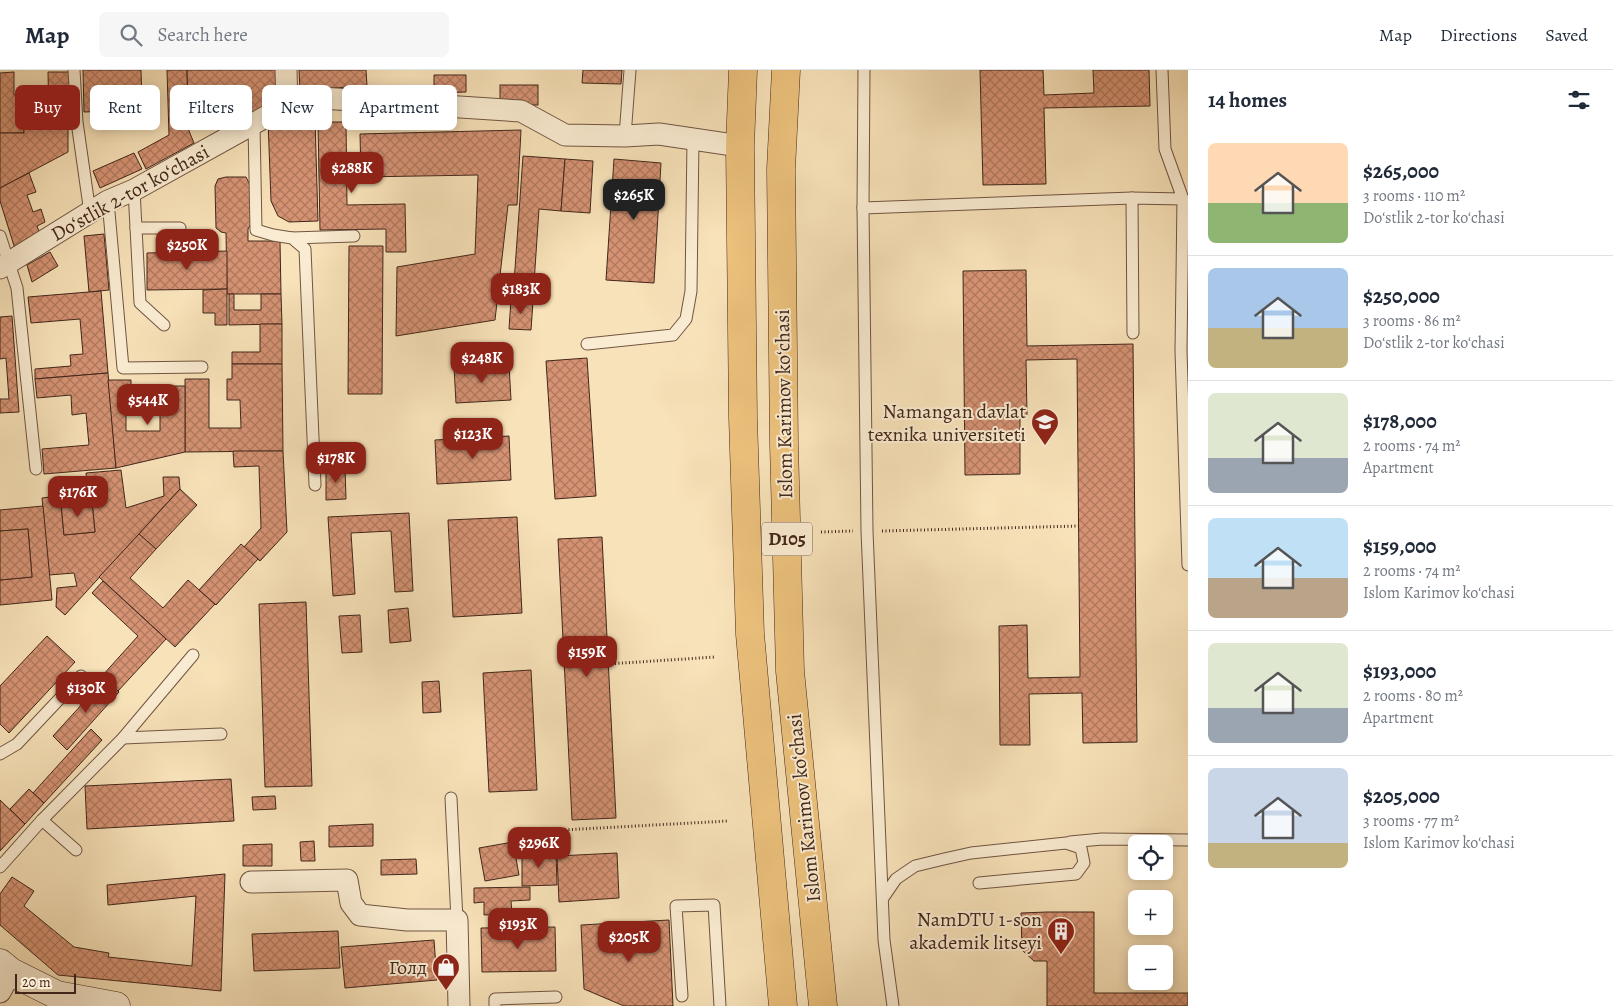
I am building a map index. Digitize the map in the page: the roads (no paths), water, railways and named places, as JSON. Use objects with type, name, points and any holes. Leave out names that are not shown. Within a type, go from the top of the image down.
[{"type":"main road","name":"Islom Karimov koʻchasi","points":[[743,70],[740,146],[743,418],[750,634],[783,1006]]},
{"type":"main road","name":"Islom Karimov koʻchasi","points":[[786,70],[782,189],[784,444],[790,671],[823,1006]]},
{"type":"street","points":[[286,70],[286,85]]},
{"type":"street","name":"Doʻstlik 2-tor koʻchasi","points":[[332,99],[521,112],[565,135],[625,136],[659,134],[740,146]]},
{"type":"street","name":"Doʻstlik 2-tor koʻchasi","points":[[5,265],[108,201],[134,190],[262,119]]},
{"type":"street","points":[[250,882],[347,880],[351,903],[360,915],[407,920],[457,920],[459,1006]]},
{"type":"street","points":[[4,976],[57,995],[116,1006]]},
{"type":"lane","points":[[74,70],[77,122],[90,213]]},
{"type":"lane","points":[[625,136],[630,70]]},
{"type":"lane","points":[[864,70],[863,208],[867,531],[884,940],[893,1006]]},
{"type":"lane","points":[[1162,70],[1165,148],[1184,199],[1184,352],[1188,565]]},
{"type":"lane","points":[[254,124],[256,230],[292,238],[354,236]]},
{"type":"lane","points":[[587,344],[673,334],[686,320],[691,291],[693,140]]},
{"type":"lane","points":[[134,190],[140,303],[164,326]]},
{"type":"lane","points":[[863,208],[1132,198],[1184,199]]},
{"type":"lane","points":[[1132,198],[1133,333]]},
{"type":"lane","points":[[108,201],[123,368],[202,367]]},
{"type":"lane","points":[[136,228],[180,228]]},
{"type":"lane","points":[[0,236],[5,265],[17,288],[36,469]]},
{"type":"lane","points":[[292,238],[305,249],[315,485]]},
{"type":"lane","points":[[0,867],[42,820],[122,738],[193,654]]},
{"type":"lane","points":[[0,754],[17,744],[81,676]]},
{"type":"lane","points":[[122,738],[221,734]]},
{"type":"lane","points":[[451,798],[457,920]]},
{"type":"lane","points":[[42,820],[76,850]]},
{"type":"lane","points":[[883,898],[896,879],[915,866],[971,853],[1102,839],[1188,840]]},
{"type":"lane","points":[[979,883],[1076,874],[1084,863],[1081,848],[1066,843]]},
{"type":"lane","points":[[682,996],[676,906],[714,905],[720,1006]]},
{"type":"lane","points":[[495,1006],[495,999],[556,997]]},
{"type":"place","name":"Namangan davlat texnika universiteti","points":[[1045,446]]},
{"type":"place","name":"NamDTU 1-son akademik litseyi","points":[[1061,955]]},
{"type":"place","name":"Голд","points":[[446,991]]}]
